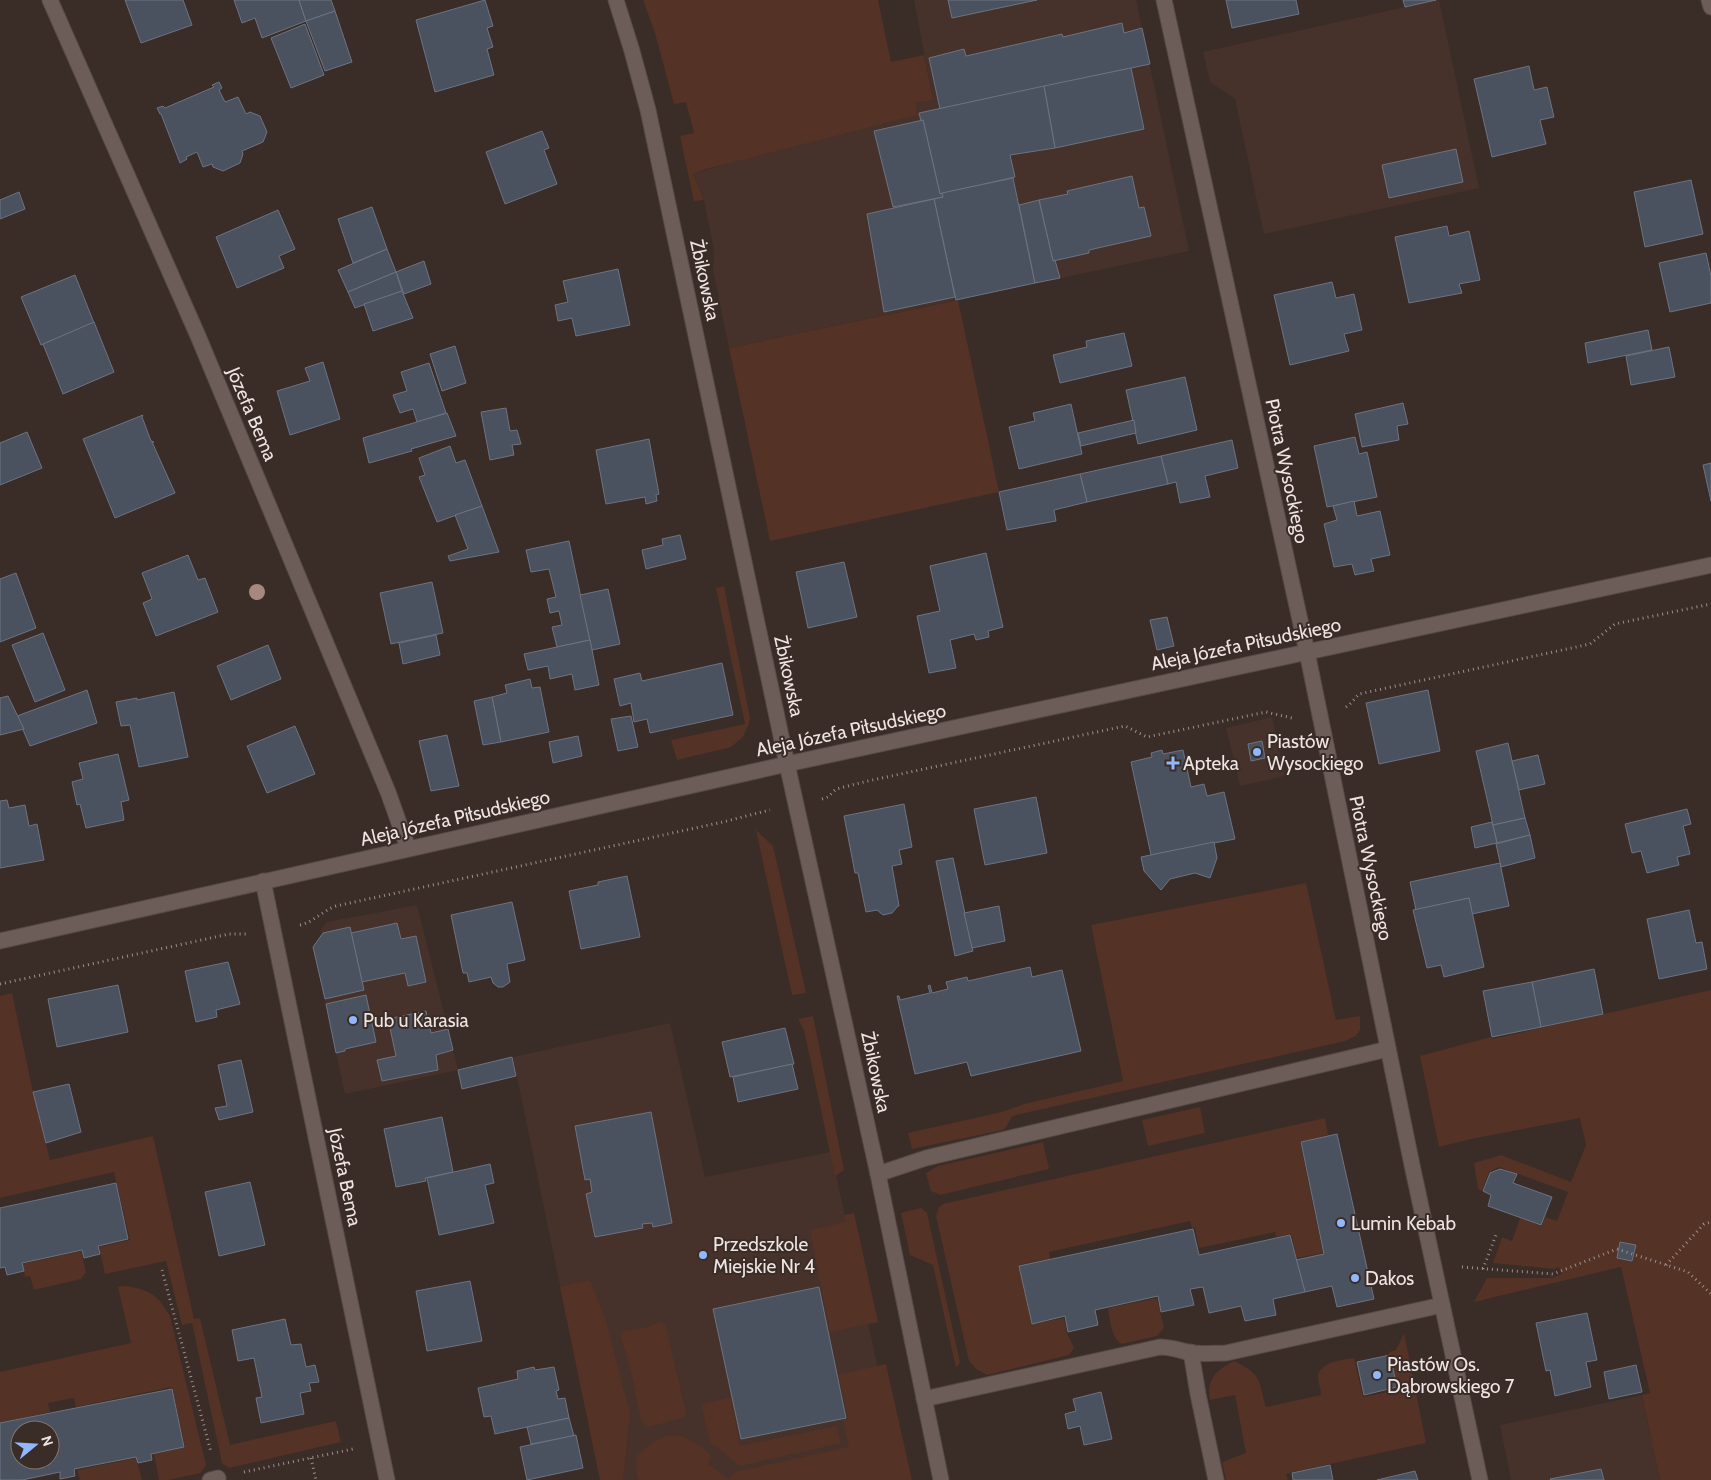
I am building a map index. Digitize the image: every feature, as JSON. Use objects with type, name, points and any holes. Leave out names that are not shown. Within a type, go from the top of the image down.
[{"type":"street","name":"Józefa Bema","points":[[50,0],[198,336],[388,792],[408,848]]},
{"type":"street","name":"Żbikowska","points":[[616,0],[648,110],[787,764],[878,1174],[941,1480]]},
{"type":"street","name":"Piotra Wysockiego","points":[[1164,0],[1307,652],[1388,1049],[1480,1480]]},
{"type":"street","points":[[1710,0],[1711,7]]},
{"type":"street","name":"Aleja Józefa Piłsudskiego","points":[[0,941],[787,764],[1711,565]]},
{"type":"street","name":"Józefa Bema","points":[[263,882],[387,1480]]},
{"type":"street","points":[[878,1174],[926,1158],[1388,1049]]},
{"type":"street","points":[[924,1399],[1160,1346],[1205,1354],[1226,1353],[1442,1305]]},
{"type":"street","points":[[1191,1352],[1216,1480]]},
{"type":"path","points":[[1344,708],[1359,694],[1590,644],[1615,624],[1711,604]]},
{"type":"path","points":[[819,799],[828,797],[836,790],[868,781],[1125,726],[1147,737],[1266,712],[1300,719]]},
{"type":"path","points":[[294,927],[310,922],[325,910],[336,906],[723,822],[770,810]]},
{"type":"path","points":[[0,984],[229,934],[255,934]]},
{"type":"path","points":[[1666,1264],[1704,1224],[1711,1222]]},
{"type":"path","points":[[1483,1269],[1496,1236]]},
{"type":"path","points":[[1458,1267],[1553,1274],[1617,1248],[1688,1272],[1711,1294]]},
{"type":"path","points":[[162,1270],[214,1479],[380,1444]]},
{"type":"path","points":[[311,1458],[316,1480]]},
{"type":"shaded area","points":[[643,0],[878,0],[891,62],[924,55],[933,100],[915,103],[917,115],[706,169],[693,174],[704,200],[694,201],[680,136],[694,133],[686,102],[674,104],[655,33]]},
{"type":"shaded area","points":[[914,0],[1136,0],[1189,251],[729,348],[713,270],[714,250],[704,200],[693,174],[915,103],[933,100]]},
{"type":"shaded area","points":[[1439,0],[1479,188],[1264,234],[1235,99],[1210,82],[1203,52]]},
{"type":"shaded area","points":[[958,300],[999,492],[770,541],[729,348]]},
{"type":"shaded area","points":[[724,586],[750,718],[749,724],[744,736],[731,747],[677,760],[671,740],[745,724],[716,588]]},
{"type":"shaded area","points":[[1272,717],[1285,776],[1240,786],[1226,728]]},
{"type":"shaded area","points":[[756,830],[773,846],[806,993],[792,995]]},
{"type":"shaded area","points":[[1306,883],[1336,1020],[1360,1016],[1360,1030],[1356,1036],[1345,1041],[1012,1116],[1003,1130],[912,1149],[908,1133],[1002,1112],[1024,1104],[1123,1081],[1091,925]]},
{"type":"shaded area","points":[[417,905],[458,1070],[345,1094],[313,947],[323,933],[320,931],[327,922]]},
{"type":"shaded area","points":[[1711,990],[1711,1480],[1660,1480],[1642,1395],[1650,1393],[1621,1267],[1474,1302],[1487,1278],[1552,1278],[1562,1274],[1559,1267],[1554,1269],[1493,1263],[1502,1237],[1512,1241],[1520,1218],[1541,1226],[1545,1217],[1557,1221],[1568,1192],[1499,1167],[1489,1172],[1482,1191],[1478,1189],[1474,1163],[1501,1155],[1571,1182],[1586,1145],[1580,1118],[1439,1147],[1420,1056],[1491,1037],[1492,1039]]},
{"type":"shaded area","points":[[12,993],[50,1160],[153,1136],[194,1319],[200,1318],[230,1445],[336,1421],[341,1442],[229,1468],[222,1463],[192,1323],[182,1325],[166,1261],[105,1274],[99,1247],[130,1240],[114,1172],[0,1198],[0,996]]},
{"type":"shaded area","points":[[813,1016],[844,1170],[835,1176],[804,1030],[798,1019]]},
{"type":"shaded area","name":"Przedszkole Miejskie Nr 4","points":[[670,1023],[705,1177],[831,1152],[902,1480],[600,1480],[513,1057]]},
{"type":"shaded area","points":[[1200,1107],[1205,1133],[1148,1146],[1142,1120]]},
{"type":"shaded area","points":[[1325,1118],[1328,1135],[1300,1142],[1323,1253],[1297,1258],[1291,1234],[1276,1237],[1275,1232],[1199,1248],[1195,1228],[1192,1228],[1190,1221],[1049,1252],[1050,1259],[1019,1265],[1031,1324],[1064,1318],[1067,1333],[1074,1348],[1069,1355],[987,1375],[976,1369],[969,1361],[936,1216],[939,1207],[943,1204]]},
{"type":"shaded area","points":[[1043,1142],[1049,1169],[940,1195],[931,1191],[926,1173],[938,1166]]},
{"type":"shaded area","points":[[921,1208],[927,1213],[959,1358],[960,1363],[956,1368],[933,1265],[910,1255],[901,1213]]},
{"type":"shaded area","points":[[854,1213],[878,1322],[830,1332],[810,1230],[846,1222],[844,1215]]},
{"type":"shaded area","points":[[81,1251],[86,1272],[81,1279],[34,1290],[30,1276],[25,1277],[22,1264]]},
{"type":"shaded area","points":[[590,1280],[605,1318],[630,1413],[623,1480],[600,1480],[560,1287]]},
{"type":"shaded area","points":[[125,1286],[147,1291],[157,1298],[170,1316],[206,1465],[200,1473],[169,1480],[159,1480],[154,1454],[185,1447],[172,1387],[76,1407],[74,1398],[48,1403],[50,1412],[0,1423],[0,1372],[131,1343],[118,1287]]},
{"type":"shaded area","points":[[1157,1298],[1164,1328],[1157,1336],[1122,1344],[1118,1341],[1115,1338],[1108,1308]]},
{"type":"shaded area","points":[[661,1322],[666,1327],[686,1413],[682,1418],[648,1427],[641,1420],[630,1367],[620,1334]]},
{"type":"shaded area","points":[[1404,1333],[1426,1443],[1289,1473],[1286,1474],[1288,1480],[1226,1480],[1222,1462],[1246,1453],[1235,1395],[1210,1400],[1211,1380],[1218,1371],[1234,1361],[1250,1370],[1258,1379],[1266,1407],[1321,1395],[1318,1379],[1322,1369],[1331,1363],[1354,1358],[1363,1397],[1397,1390],[1389,1352],[1396,1350]]},
{"type":"shaded area","points":[[886,1364],[912,1480],[639,1480],[637,1475],[637,1456],[653,1442],[665,1437],[679,1436],[693,1441],[712,1456],[708,1464],[729,1479],[735,1472],[849,1447],[843,1419],[848,1418],[838,1375]]},
{"type":"shaded area","points":[[1642,1395],[1660,1480],[1511,1480],[1500,1425]]},
{"type":"shaded area","points":[[731,1397],[740,1446],[836,1426],[841,1443],[740,1466],[710,1442],[701,1404]]},
{"type":"shaded area","points":[[136,1458],[142,1480],[80,1480],[77,1470]]},
{"type":"building","points":[[125,0],[183,0],[192,25],[141,43]]},
{"type":"building","points":[[234,0],[299,0],[306,21],[262,38],[255,18],[242,23]]},
{"type":"building","points":[[299,0],[331,0],[335,11],[306,21]]},
{"type":"building","points":[[485,0],[493,26],[487,28],[493,47],[487,49],[494,75],[435,92],[416,20]]},
{"type":"building","points":[[948,0],[1037,0],[952,18]]},
{"type":"building","points":[[1226,0],[1296,0],[1299,14],[1232,28]]},
{"type":"building","points":[[1403,0],[1436,0],[1405,7]]},
{"type":"building","points":[[335,11],[352,62],[325,71],[306,21]]},
{"type":"building","points":[[1122,23],[1124,33],[1142,28],[1150,64],[940,109],[929,58],[964,49],[966,56],[1062,34],[1063,37]]},
{"type":"building","points":[[305,24],[324,75],[291,88],[271,38]]},
{"type":"building","points":[[1529,66],[1534,90],[1547,87],[1554,117],[1540,120],[1546,144],[1492,157],[1474,79]]},
{"type":"building","points":[[1131,68],[1144,129],[1055,148],[1044,86]]},
{"type":"building","points":[[219,82],[222,88],[219,90],[225,102],[238,97],[246,114],[250,112],[260,116],[267,132],[263,142],[242,151],[240,163],[223,171],[213,167],[212,164],[203,167],[197,152],[186,157],[187,159],[180,163],[157,108],[163,106],[165,108],[214,87],[212,85]]},
{"type":"building","points":[[1044,86],[1055,148],[1010,155],[1015,177],[940,194],[923,120],[921,121],[919,113]]},
{"type":"building","points":[[923,120],[940,194],[942,193],[943,197],[893,207],[874,131]]},
{"type":"building","points":[[542,131],[549,148],[544,150],[557,184],[505,204],[486,152]]},
{"type":"building","points":[[1456,149],[1463,182],[1389,198],[1382,165]]},
{"type":"building","points":[[1132,176],[1139,208],[1144,207],[1151,236],[1089,250],[1089,253],[1053,261],[1039,200],[1068,194],[1067,191]]},
{"type":"building","points":[[1013,178],[1035,283],[956,300],[934,199],[943,197],[942,193]]},
{"type":"building","points":[[1691,180],[1703,234],[1645,247],[1634,192]]},
{"type":"building","points":[[19,192],[25,209],[0,219],[0,200]]},
{"type":"building","points":[[934,199],[955,297],[884,312],[867,214]]},
{"type":"building","points":[[1039,200],[1053,261],[1055,260],[1060,278],[1035,283],[1019,205]]},
{"type":"building","points":[[372,207],[387,249],[353,263],[338,219]]},
{"type":"building","points":[[278,210],[295,249],[279,256],[284,268],[237,288],[216,237]]},
{"type":"building","points":[[1447,226],[1449,236],[1469,231],[1480,280],[1459,284],[1462,293],[1409,303],[1395,237]]},
{"type":"building","points":[[387,249],[396,272],[348,292],[338,270]]},
{"type":"building","points":[[1706,253],[1711,276],[1711,303],[1670,312],[1659,263]]},
{"type":"building","points":[[424,261],[431,284],[404,294],[396,272]]},
{"type":"building","points":[[618,269],[630,325],[576,336],[572,318],[558,321],[555,305],[568,302],[563,281]]},
{"type":"building","points":[[396,272],[402,291],[355,308],[348,292]]},
{"type":"building","points":[[75,275],[94,323],[41,345],[21,297]]},
{"type":"building","points":[[1332,282],[1336,298],[1354,294],[1362,330],[1344,334],[1349,351],[1290,365],[1274,295]]},
{"type":"building","points":[[402,291],[413,318],[373,331],[364,304]]},
{"type":"building","points":[[94,322],[114,372],[63,394],[43,344]]},
{"type":"building","points":[[1648,330],[1652,350],[1588,363],[1585,343]]},
{"type":"building","points":[[1124,333],[1132,366],[1060,383],[1053,355],[1087,347],[1086,341]]},
{"type":"building","points":[[455,346],[466,383],[442,391],[430,354]]},
{"type":"building","points":[[1669,347],[1675,377],[1631,385],[1626,356]]},
{"type":"building","points":[[323,362],[340,419],[290,435],[277,391],[310,381],[305,368]]},
{"type":"building","points":[[429,363],[446,413],[417,422],[413,409],[400,413],[393,395],[407,391],[401,372]]},
{"type":"building","points":[[1185,377],[1197,430],[1138,444],[1126,390]]},
{"type":"building","points":[[1403,403],[1408,424],[1397,426],[1399,440],[1362,447],[1355,414]]},
{"type":"building","points":[[1071,404],[1082,454],[1019,469],[1009,427],[1035,421],[1033,413]]},
{"type":"building","points":[[506,408],[510,431],[517,430],[521,444],[512,445],[514,455],[490,460],[481,412]]},
{"type":"building","points":[[447,413],[456,436],[369,463],[363,438]]},
{"type":"building","points":[[143,415],[142,417],[151,441],[154,442],[152,442],[175,493],[115,518],[83,439]]},
{"type":"building","points":[[1134,420],[1136,433],[1081,446],[1078,433]]},
{"type":"building","points":[[27,432],[42,468],[0,485],[0,443]]},
{"type":"building","points":[[1355,437],[1359,454],[1367,452],[1377,497],[1327,507],[1314,446]]},
{"type":"building","points":[[649,439],[659,494],[656,495],[657,501],[646,504],[645,497],[606,504],[596,450]]},
{"type":"building","points":[[1232,440],[1238,468],[1205,476],[1210,497],[1180,503],[1176,482],[1168,484],[1161,456]]},
{"type":"building","points":[[450,446],[456,463],[465,460],[482,506],[437,522],[419,477],[425,475],[419,458]]},
{"type":"building","points":[[1161,456],[1168,484],[1087,502],[1080,474]]},
{"type":"building","points":[[1711,463],[1711,501],[1703,465]]},
{"type":"building","points":[[1080,474],[1087,502],[1054,510],[1056,521],[1007,530],[999,492]]},
{"type":"building","points":[[1354,501],[1357,516],[1380,511],[1390,555],[1371,559],[1374,571],[1355,575],[1352,564],[1334,567],[1324,524],[1337,520],[1333,506]]},
{"type":"building","points":[[482,506],[499,552],[450,561],[448,556],[468,549],[455,515]]},
{"type":"building","points":[[680,535],[686,559],[646,569],[642,550],[663,545],[662,539]]},
{"type":"building","points":[[569,541],[590,640],[557,647],[552,627],[562,625],[559,611],[550,613],[547,599],[556,597],[549,569],[531,572],[526,550]]},
{"type":"building","points":[[986,553],[1003,627],[988,631],[989,637],[976,640],[974,634],[950,640],[956,668],[929,673],[917,616],[940,611],[930,566]]},
{"type":"building","points":[[188,555],[198,580],[205,578],[218,612],[156,636],[143,603],[152,599],[142,573]]},
{"type":"building","points":[[844,562],[857,617],[808,628],[796,572]]},
{"type":"building","points":[[16,573],[36,628],[0,642],[0,579]]},
{"type":"building","points":[[432,582],[443,633],[391,644],[380,593]]},
{"type":"building","points":[[608,589],[620,644],[592,650],[580,595]]},
{"type":"building","points":[[1167,617],[1174,646],[1157,650],[1150,620]]},
{"type":"building","points":[[43,633],[65,690],[35,702],[12,645]]},
{"type":"building","points":[[436,635],[440,655],[403,664],[399,643]]},
{"type":"building","points":[[590,640],[599,685],[575,690],[572,674],[550,679],[548,666],[528,670],[524,654]]},
{"type":"building","points":[[268,645],[281,679],[231,700],[217,666]]},
{"type":"building","points":[[722,663],[733,715],[650,733],[647,719],[634,722],[631,703],[620,706],[614,679],[640,673],[642,681]]},
{"type":"building","points":[[530,679],[532,688],[540,687],[549,732],[501,742],[492,697],[507,693],[505,685]]},
{"type":"building","points":[[87,690],[97,723],[30,746],[17,716]]},
{"type":"building","points":[[1428,690],[1440,751],[1379,764],[1366,703]]},
{"type":"building","points":[[174,692],[188,757],[139,767],[130,725],[121,726],[116,702],[137,698],[137,700]]},
{"type":"building","points":[[8,696],[24,729],[0,735],[0,698]]},
{"type":"building","points":[[492,697],[501,742],[483,745],[474,701]]},
{"type":"building","points":[[631,716],[638,747],[618,751],[611,719]]},
{"type":"building","points":[[295,726],[315,774],[267,793],[247,746]]},
{"type":"building","points":[[447,735],[459,786],[431,791],[419,741]]},
{"type":"building","points":[[578,736],[582,756],[553,763],[549,742]]},
{"type":"building","name":"Piastów Wysockiego","points":[[1262,741],[1265,758],[1251,761],[1248,744]]},
{"type":"building","points":[[1508,743],[1525,818],[1493,825],[1476,751]]},
{"type":"building","points":[[1162,750],[1163,754],[1183,750],[1191,787],[1204,784],[1207,796],[1224,792],[1235,839],[1151,855],[1131,762],[1152,757],[1151,753]]},
{"type":"building","points":[[118,754],[129,800],[121,802],[124,820],[86,828],[80,804],[77,805],[72,782],[83,779],[79,763]]},
{"type":"building","points":[[1538,755],[1545,784],[1519,790],[1512,761]]},
{"type":"building","points":[[1036,797],[1047,853],[985,865],[974,809]]},
{"type":"building","points":[[7,800],[9,808],[25,805],[29,826],[37,824],[44,860],[0,868],[0,801]]},
{"type":"building","points":[[904,804],[912,847],[899,850],[902,864],[892,866],[899,906],[892,913],[883,915],[877,910],[866,912],[858,873],[855,873],[844,816]]},
{"type":"building","points":[[1687,809],[1691,824],[1683,826],[1690,854],[1677,857],[1679,865],[1647,873],[1641,851],[1632,853],[1625,824]]},
{"type":"building","points":[[1525,818],[1530,835],[1497,843],[1493,825]]},
{"type":"building","points":[[1492,822],[1497,843],[1475,848],[1471,827]]},
{"type":"building","points":[[1530,835],[1535,858],[1501,867],[1496,844]]},
{"type":"building","points":[[1214,842],[1217,858],[1210,878],[1195,873],[1170,879],[1161,890],[1144,871],[1141,857]]},
{"type":"building","points":[[953,858],[973,951],[955,956],[936,861]]},
{"type":"building","points":[[1500,863],[1509,906],[1472,914],[1469,898],[1416,910],[1410,882]]},
{"type":"building","points":[[627,876],[640,937],[581,949],[569,891]]},
{"type":"building","points":[[1469,898],[1484,967],[1444,977],[1441,965],[1427,968],[1413,910]]},
{"type":"building","points":[[512,902],[525,960],[507,964],[510,982],[503,987],[498,987],[493,983],[491,977],[469,982],[467,973],[463,973],[451,915]]},
{"type":"building","points":[[999,906],[1005,941],[972,948],[964,913]]},
{"type":"building","points":[[1689,910],[1696,943],[1702,942],[1707,969],[1659,979],[1647,919]]},
{"type":"building","points":[[397,923],[401,939],[416,936],[426,982],[408,986],[405,973],[362,982],[351,933]]},
{"type":"building","points":[[350,927],[364,990],[325,999],[313,947],[323,933]]},
{"type":"building","points":[[228,962],[240,1004],[216,1010],[217,1017],[196,1022],[185,971]]},
{"type":"building","points":[[1030,967],[1032,977],[1062,970],[1081,1051],[971,1076],[967,1062],[915,1074],[897,996],[899,996],[900,1000],[930,993],[928,986],[930,985],[932,993],[948,989],[946,982],[967,977],[968,981]]},
{"type":"building","points":[[1594,969],[1603,1014],[1541,1027],[1532,982]]},
{"type":"building","points":[[1532,982],[1541,1027],[1492,1037],[1483,991]]},
{"type":"building","points":[[118,985],[128,1032],[57,1047],[48,999]]},
{"type":"building","points":[[366,995],[376,1042],[336,1053],[326,1004]]},
{"type":"building","points":[[426,1011],[431,1033],[448,1029],[453,1050],[436,1055],[438,1070],[382,1081],[377,1060],[396,1056],[388,1019]]},
{"type":"building","points":[[785,1028],[794,1064],[730,1077],[722,1042]]},
{"type":"building","points":[[512,1057],[516,1076],[462,1089],[458,1070]]},
{"type":"building","points":[[241,1060],[253,1112],[219,1120],[215,1108],[227,1106],[218,1065]]},
{"type":"building","points":[[792,1064],[798,1089],[738,1102],[733,1077]]},
{"type":"building","points":[[69,1084],[81,1132],[46,1143],[33,1092]]},
{"type":"building","points":[[651,1112],[672,1223],[653,1227],[652,1223],[642,1224],[643,1228],[595,1237],[586,1194],[592,1192],[590,1179],[585,1180],[575,1126]]},
{"type":"building","points":[[442,1117],[453,1172],[425,1178],[426,1181],[396,1187],[384,1129]]},
{"type":"building","points":[[1337,1134],[1374,1299],[1337,1307],[1332,1286],[1305,1292],[1296,1260],[1324,1254],[1301,1142]]},
{"type":"building","points":[[490,1164],[494,1183],[485,1185],[494,1223],[439,1235],[427,1178]]},
{"type":"building","points":[[1500,1169],[1517,1174],[1513,1183],[1552,1197],[1541,1225],[1488,1206],[1491,1195],[1483,1191],[1490,1173]]},
{"type":"building","points":[[250,1182],[265,1245],[219,1256],[205,1192]]},
{"type":"building","points":[[116,1183],[128,1239],[98,1246],[100,1254],[84,1258],[82,1250],[22,1263],[24,1271],[7,1275],[5,1267],[0,1268],[0,1208]]},
{"type":"building","points":[[1193,1229],[1199,1255],[1290,1235],[1305,1292],[1273,1299],[1276,1315],[1245,1321],[1241,1306],[1209,1313],[1203,1287],[1190,1289],[1194,1305],[1161,1312],[1158,1296],[1095,1310],[1098,1325],[1068,1332],[1065,1316],[1032,1324],[1019,1266]]},
{"type":"building","points":[[1620,1242],[1636,1245],[1632,1261],[1617,1258]]},
{"type":"building","points":[[470,1281],[482,1341],[427,1351],[416,1291]]},
{"type":"building","points":[[819,1287],[846,1418],[741,1439],[713,1309]]},
{"type":"building","points":[[1587,1313],[1597,1360],[1586,1362],[1591,1387],[1555,1396],[1550,1370],[1546,1371],[1536,1323]]},
{"type":"building","points":[[285,1319],[291,1345],[301,1344],[306,1367],[315,1365],[319,1382],[309,1383],[311,1391],[300,1393],[304,1414],[261,1423],[256,1398],[262,1397],[254,1358],[238,1361],[232,1330]]},
{"type":"building","name":"Piastów Os. Dąbrowskiego 7","points":[[1390,1355],[1397,1387],[1364,1395],[1357,1362]]},
{"type":"building","points":[[1636,1365],[1642,1392],[1609,1399],[1604,1372]]},
{"type":"building","points":[[534,1367],[535,1370],[554,1367],[559,1390],[556,1391],[558,1399],[565,1398],[569,1418],[495,1434],[491,1416],[484,1417],[478,1388],[518,1379],[517,1371]]},
{"type":"building","points":[[172,1389],[184,1447],[151,1454],[152,1460],[138,1463],[136,1457],[74,1469],[75,1476],[60,1479],[60,1472],[22,1480],[0,1480],[0,1423],[10,1421],[10,1470],[60,1470],[60,1420],[15,1420]]},
{"type":"building","points":[[1101,1392],[1112,1439],[1084,1445],[1080,1426],[1068,1429],[1065,1414],[1076,1411],[1073,1399]]},
{"type":"building","points":[[569,1418],[574,1436],[531,1444],[527,1427]]},
{"type":"building","points":[[576,1435],[583,1468],[527,1480],[520,1447]]},
{"type":"building","points":[[1330,1465],[1333,1480],[1293,1480],[1292,1473]]},
{"type":"building","points":[[1601,1469],[1604,1480],[1550,1479]]},
{"type":"building","points":[[1415,1471],[1418,1480],[1377,1480]]},
{"type":"place","name":"Piastów Wysockiego","points":[[1257,752]]},
{"type":"place","name":"Apteka","points":[[1173,763]]},
{"type":"place","name":"Pub u Karasia","points":[[353,1020]]},
{"type":"place","name":"Lumin Kebab","points":[[1341,1223]]},
{"type":"place","name":"Przedszkole Miejskie Nr 4","points":[[703,1255]]},
{"type":"place","name":"Dakos","points":[[1355,1278]]},
{"type":"place","name":"Piastów Os. Dąbrowskiego 7","points":[[1377,1375]]}]
